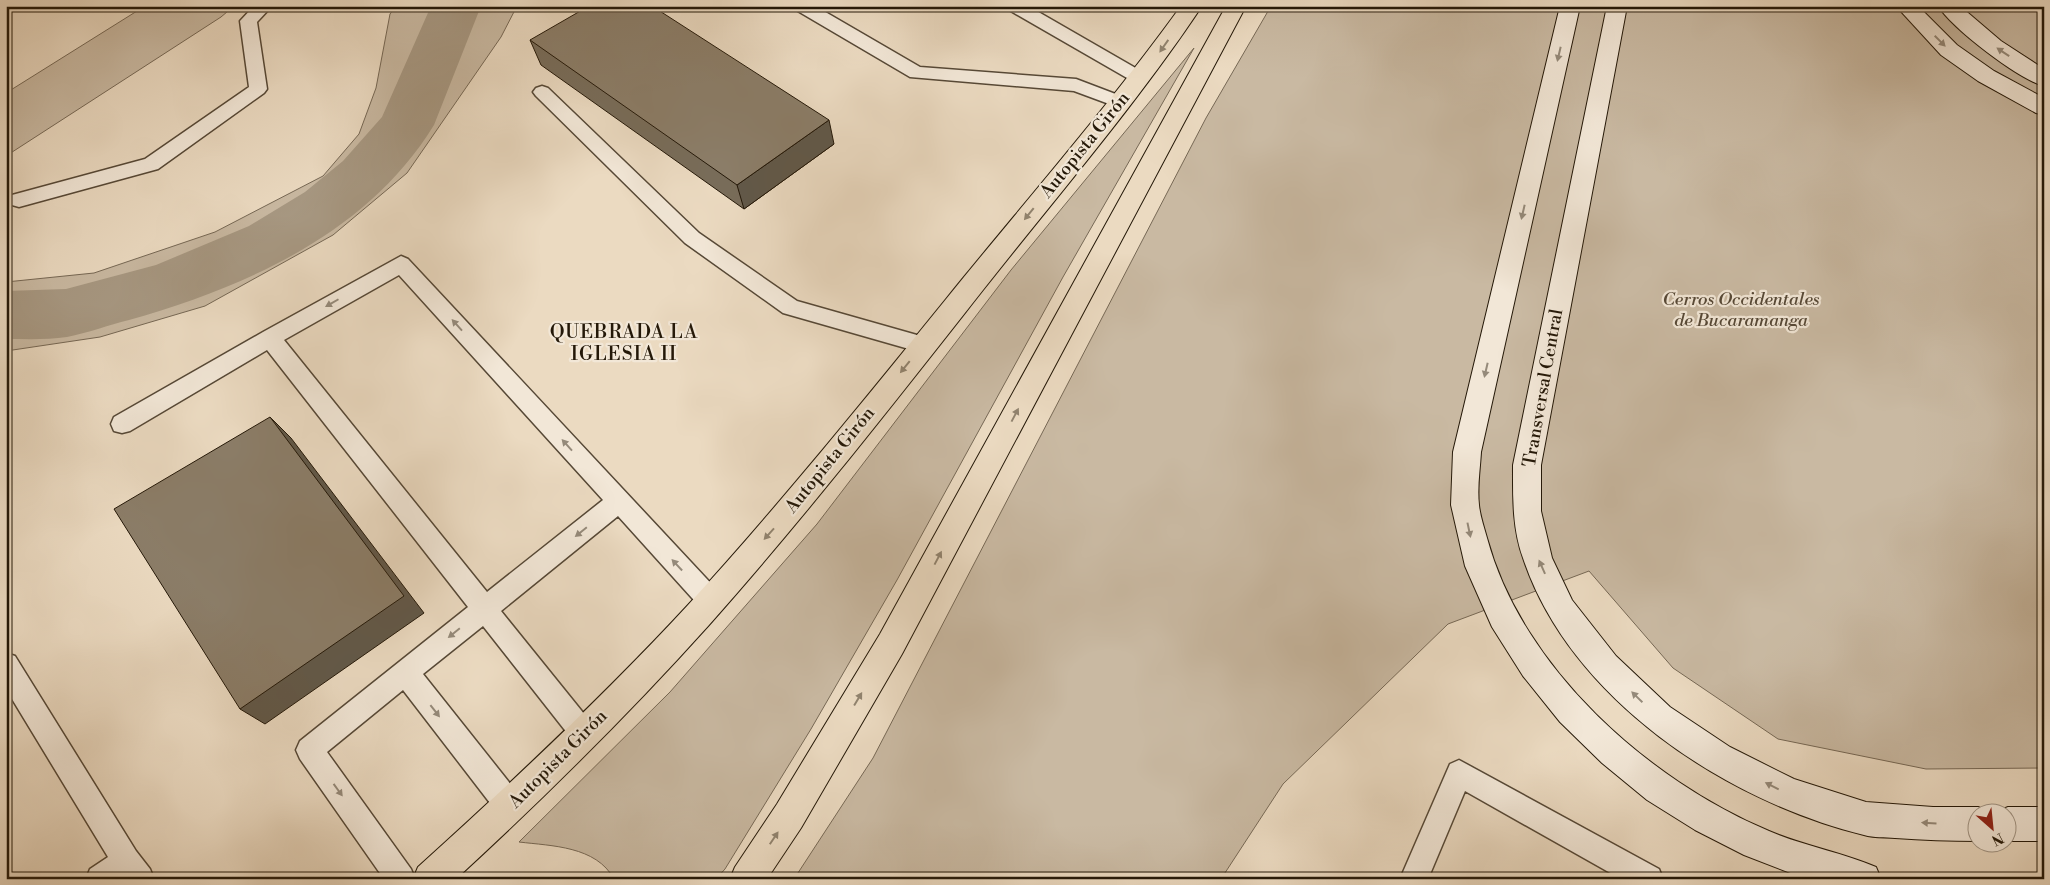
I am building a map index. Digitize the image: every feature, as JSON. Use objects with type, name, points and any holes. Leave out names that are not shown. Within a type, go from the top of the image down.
[{"type":"highway","name":"Autopista Girón","points":[[430,879],[510,806],[584,734],[669,647],[779,523],[1140,78],[1192,6]]},
{"type":"highway","points":[[747,879],[790,816],[891,644],[1236,6]]},
{"type":"main road","points":[[1570,6],[1467,452],[1465,510],[1474,550],[1490,592],[1518,643],[1556,695],[1599,738],[1646,779],[1700,814],[1756,843],[1824,868],[1864,879]]},
{"type":"main road","name":"Transversal Central","points":[[1617,6],[1526,465],[1527,511],[1538,558],[1562,610],[1605,666],[1659,718],[1718,758],[1788,794],[1866,818],[1933,824],[1968,824]]},
{"type":"main road","points":[[1906,6],[1949,50],[1986,76],[2044,108]]},
{"type":"main road","points":[[1948,6],[1967,25],[1998,49],[2044,79]]},
{"type":"main road","points":[[2018,824],[2044,824]]},
{"type":"lane","points":[[19,200],[151,164],[258,89],[248,21],[264,6]]},
{"type":"lane","points":[[802,6],[916,73],[1076,85],[1120,102]]},
{"type":"lane","points":[[1015,6],[1140,78]]},
{"type":"lane","points":[[542,92],[692,238],[790,307],[923,345]]},
{"type":"lane","points":[[122,424],[401,264],[710,600]]},
{"type":"lane","points":[[270,338],[584,734]]},
{"type":"lane","points":[[401,879],[309,750],[619,501]]},
{"type":"lane","points":[[6,666],[133,870],[100,879]]},
{"type":"lane","points":[[405,672],[510,806]]},
{"type":"lane","points":[[1414,879],[1459,773],[1649,879]]},
{"type":"green space","points":[[145,6],[234,6],[221,17],[6,156],[6,93]]},
{"type":"green space","points":[[396,6],[517,6],[501,37],[407,173],[333,235],[205,306],[100,337],[6,351],[6,282],[94,273],[215,232],[323,176],[359,134],[376,88],[390,14]]},
{"type":"green space","name":"Cerros Occidentales de Bucaramanga","points":[[1271,6],[2044,6],[2044,768],[1926,769],[1778,739],[1673,668],[1589,571],[1448,624],[1283,784],[1221,879],[794,879],[873,758],[1206,118]]},
{"type":"green space","points":[[1194,48],[1063,277],[897,580],[811,729],[725,869],[716,879],[614,879],[606,868],[585,854],[559,847],[519,842],[670,692],[817,524],[1011,270]]},
{"type":"building","points":[[589,6],[652,6],[829,120],[737,185],[530,40]]},
{"type":"building","points":[[270,417],[404,596],[240,709],[114,509]]},
{"type":"waterway","points":[[6,315],[66,313],[170,285],[270,242],[326,207],[363,175],[406,125],[456,6]]},
{"type":"district","name":"QUEBRADA LA IGLESIA II","points":[[624,343]]}]
